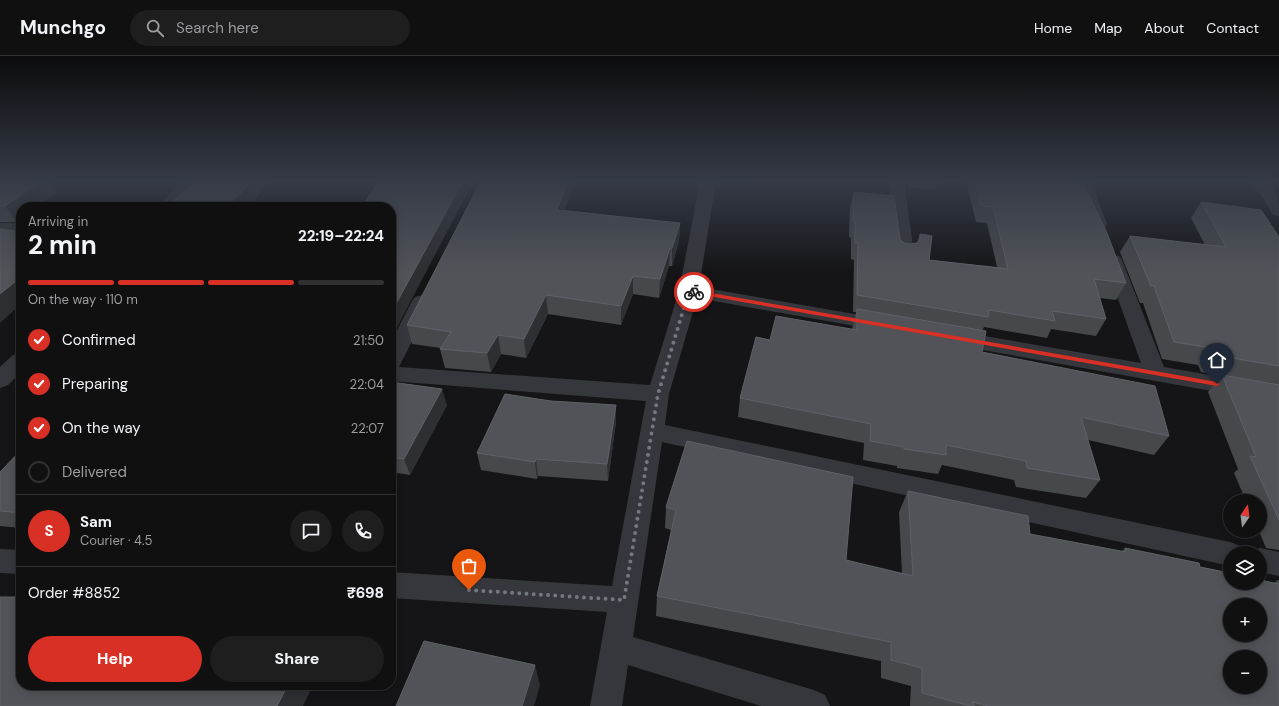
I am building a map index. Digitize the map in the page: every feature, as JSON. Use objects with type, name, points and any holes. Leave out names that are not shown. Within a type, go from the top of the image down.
[{"type":"street","points":[[606,706],[658,394],[689,291],[703,211]]},
{"type":"street","points":[[900,211],[905,254]]},
{"type":"street","points":[[1095,211],[1155,373]]},
{"type":"street","points":[[0,228],[16,228]]},
{"type":"street","points":[[396,352],[430,285]]},
{"type":"street","points":[[689,291],[898,328]]},
{"type":"street","points":[[937,335],[1279,395]]},
{"type":"street","points":[[0,356],[16,358]]},
{"type":"street","points":[[0,380],[16,363]]},
{"type":"street","points":[[396,374],[658,394]]},
{"type":"street","points":[[652,431],[1223,553]]},
{"type":"street","points":[[0,561],[16,562]]},
{"type":"street","points":[[1267,561],[1279,564]]},
{"type":"street","points":[[396,585],[624,600]]},
{"type":"street","points":[[616,647],[814,706]]},
{"type":"building","points":[[396,211],[446,211],[396,304]]},
{"type":"building","points":[[465,211],[570,211],[680,223],[660,279],[633,276],[621,306],[546,295],[524,339],[498,335],[487,353],[440,349],[451,332],[407,325]]},
{"type":"building","points":[[853,211],[896,211],[900,239],[904,243],[917,243],[920,239],[920,234],[932,236],[929,260],[1008,269],[994,211],[1097,211],[1107,233],[1126,283],[1094,279],[1106,319],[1052,311],[1055,321],[989,310],[988,317],[857,295],[858,243],[855,243]]},
{"type":"building","points":[[1206,211],[1262,211],[1279,237],[1279,366],[1214,355],[1211,348],[1174,342],[1154,286],[1151,286],[1130,236],[1226,247]]},
{"type":"building","points":[[0,229],[16,231],[16,281],[0,294]]},
{"type":"building","points":[[857,309],[986,331],[982,352],[1155,386],[1169,436],[1081,417],[1100,480],[1027,468],[1026,461],[946,445],[946,455],[904,449],[904,447],[870,441],[871,424],[740,398],[756,337],[770,340],[776,316],[857,330]]},
{"type":"building","points":[[1222,375],[1279,385],[1279,520],[1250,456],[1256,457]]},
{"type":"building","points":[[396,383],[442,389],[404,459],[396,458]]},
{"type":"building","points":[[505,394],[551,401],[616,405],[607,464],[536,459],[535,462],[477,453]]},
{"type":"building","points":[[687,441],[853,477],[846,560],[913,576],[908,491],[1028,516],[1030,534],[1126,552],[1125,548],[1199,563],[1200,567],[1223,572],[1223,590],[1267,590],[1267,581],[1279,584],[1279,706],[988,706],[973,702],[974,706],[970,706],[922,693],[922,668],[891,660],[891,642],[657,596],[676,510],[666,507]]},
{"type":"building","points":[[16,455],[16,513],[0,511],[0,472]]},
{"type":"building","points":[[0,597],[16,597],[16,690],[285,690],[277,706],[0,706]]},
{"type":"building","points":[[424,641],[535,665],[522,706],[396,706]]},
{"type":"way so far","points":[[469,590],[624,600],[658,394],[689,291],[694,292]]},
{"type":"route","points":[[694,292],[1217,384]]}]
